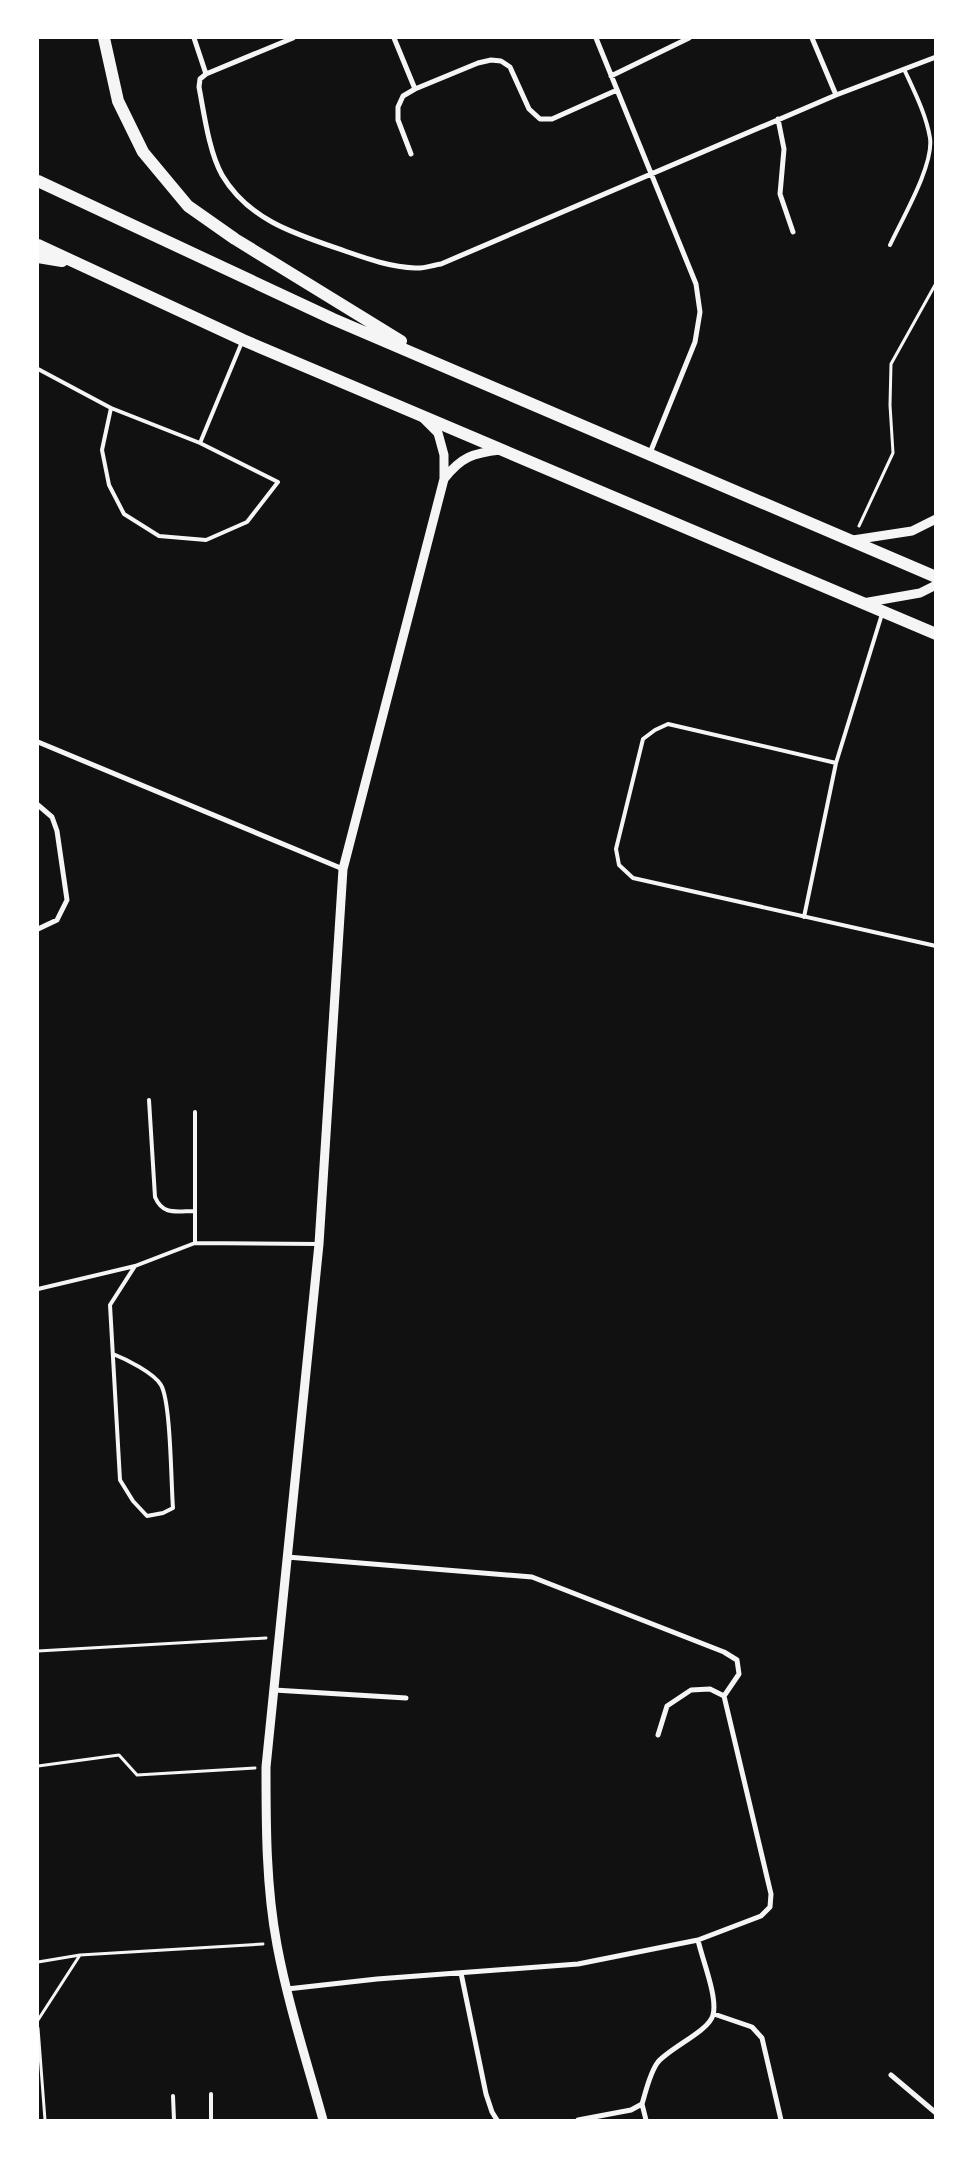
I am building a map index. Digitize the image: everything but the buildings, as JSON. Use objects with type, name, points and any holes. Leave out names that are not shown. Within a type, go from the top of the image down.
[{"type":"main road","points":[[104,38],[118,102],[143,152],[188,206],[236,239],[437,363]]},
{"type":"main road","points":[[38,181],[334,319],[936,577]]},
{"type":"main road","points":[[38,245],[243,340],[936,634]]},
{"type":"main road","points":[[38,257],[78,264]]},
{"type":"street","points":[[194,38],[206,74]]},
{"type":"street","points":[[293,38],[206,74],[200,79],[209,138],[221,174],[250,208],[275,225],[303,237],[388,265],[417,268],[441,264],[778,119],[936,57]]},
{"type":"street","points":[[394,38],[415,89]]},
{"type":"street","points":[[596,38],[696,284],[700,312],[695,342],[650,454]]},
{"type":"street","points":[[611,76],[689,38]]},
{"type":"street","points":[[812,38],[836,95]]},
{"type":"street","points":[[412,154],[398,120],[398,107],[403,96],[415,89],[478,63],[491,60],[501,61],[510,67],[529,109],[540,119],[552,119],[617,90]]},
{"type":"street","points":[[778,119],[784,149],[780,194],[793,232]]},
{"type":"street","points":[[323,2120],[287,1989],[277,1943],[266,1843],[266,1767],[319,1244],[343,869],[444,479],[444,455],[438,433],[420,416]]},
{"type":"street","points":[[444,479],[454,467],[476,453],[500,450]]},
{"type":"street","points":[[853,540],[912,531],[936,519]]},
{"type":"street","points":[[862,603],[920,593],[936,585]]},
{"type":"street","points":[[38,742],[343,869]]},
{"type":"street","points":[[38,805],[52,817],[57,831],[67,900],[57,920],[38,930]]},
{"type":"street","points":[[287,1557],[532,1577],[724,1652],[737,1660],[739,1674],[724,1696],[771,1894],[770,1907],[761,1916],[698,1940],[578,1964],[377,1978],[287,1989]]},
{"type":"street","points":[[658,1736],[667,1706],[691,1690],[710,1689],[724,1696]]},
{"type":"street","points":[[274,1690],[406,1698]]},
{"type":"street","points":[[646,2120],[642,2104],[657,2063],[669,2051],[710,2022],[714,2014],[713,1998],[698,1940]]},
{"type":"street","points":[[461,1972],[486,2094],[497,2120]]},
{"type":"street","points":[[714,2014],[752,2027],[762,2038],[781,2120]]},
{"type":"street","points":[[891,2075],[936,2113]]},
{"type":"street","points":[[578,2120],[631,2110],[642,2104]]},
{"type":"lane","points":[[890,245],[929,161],[930,139],[924,117],[904,69]]},
{"type":"lane","points":[[200,444],[243,340]]},
{"type":"lane","points":[[38,369],[111,408],[200,444],[278,482],[247,522],[206,540],[158,536],[124,514],[109,485],[102,450],[111,408]]},
{"type":"lane","points":[[804,916],[836,763],[883,612]]},
{"type":"lane","points":[[836,763],[668,724],[655,730],[643,739],[616,849],[619,865],[633,878],[936,946]]},
{"type":"lane","points":[[149,1100],[155,1197],[158,1205],[167,1211],[195,1211]]},
{"type":"lane","points":[[194,1112],[195,1243]]},
{"type":"lane","points":[[38,1289],[135,1266],[195,1243],[319,1244]]},
{"type":"lane","points":[[113,1354],[136,1364],[161,1384],[166,1409],[173,1508],[164,1513],[147,1516],[133,1501],[120,1480],[110,1305],[135,1266]]},
{"type":"lane","points":[[211,2094],[211,2120]]},
{"type":"lane","points":[[173,2096],[174,2120]]},
{"type":"path","points":[[853,540],[893,452],[890,405],[891,364],[935,286],[936,280]]},
{"type":"path","points":[[38,1651],[279,1637]]},
{"type":"path","points":[[38,1766],[119,1754],[137,1774],[266,1767]]},
{"type":"path","points":[[38,1962],[80,1955],[277,1943]]},
{"type":"path","points":[[38,2020],[80,1955]]},
{"type":"path","points":[[38,2028],[45,2120]]}]
